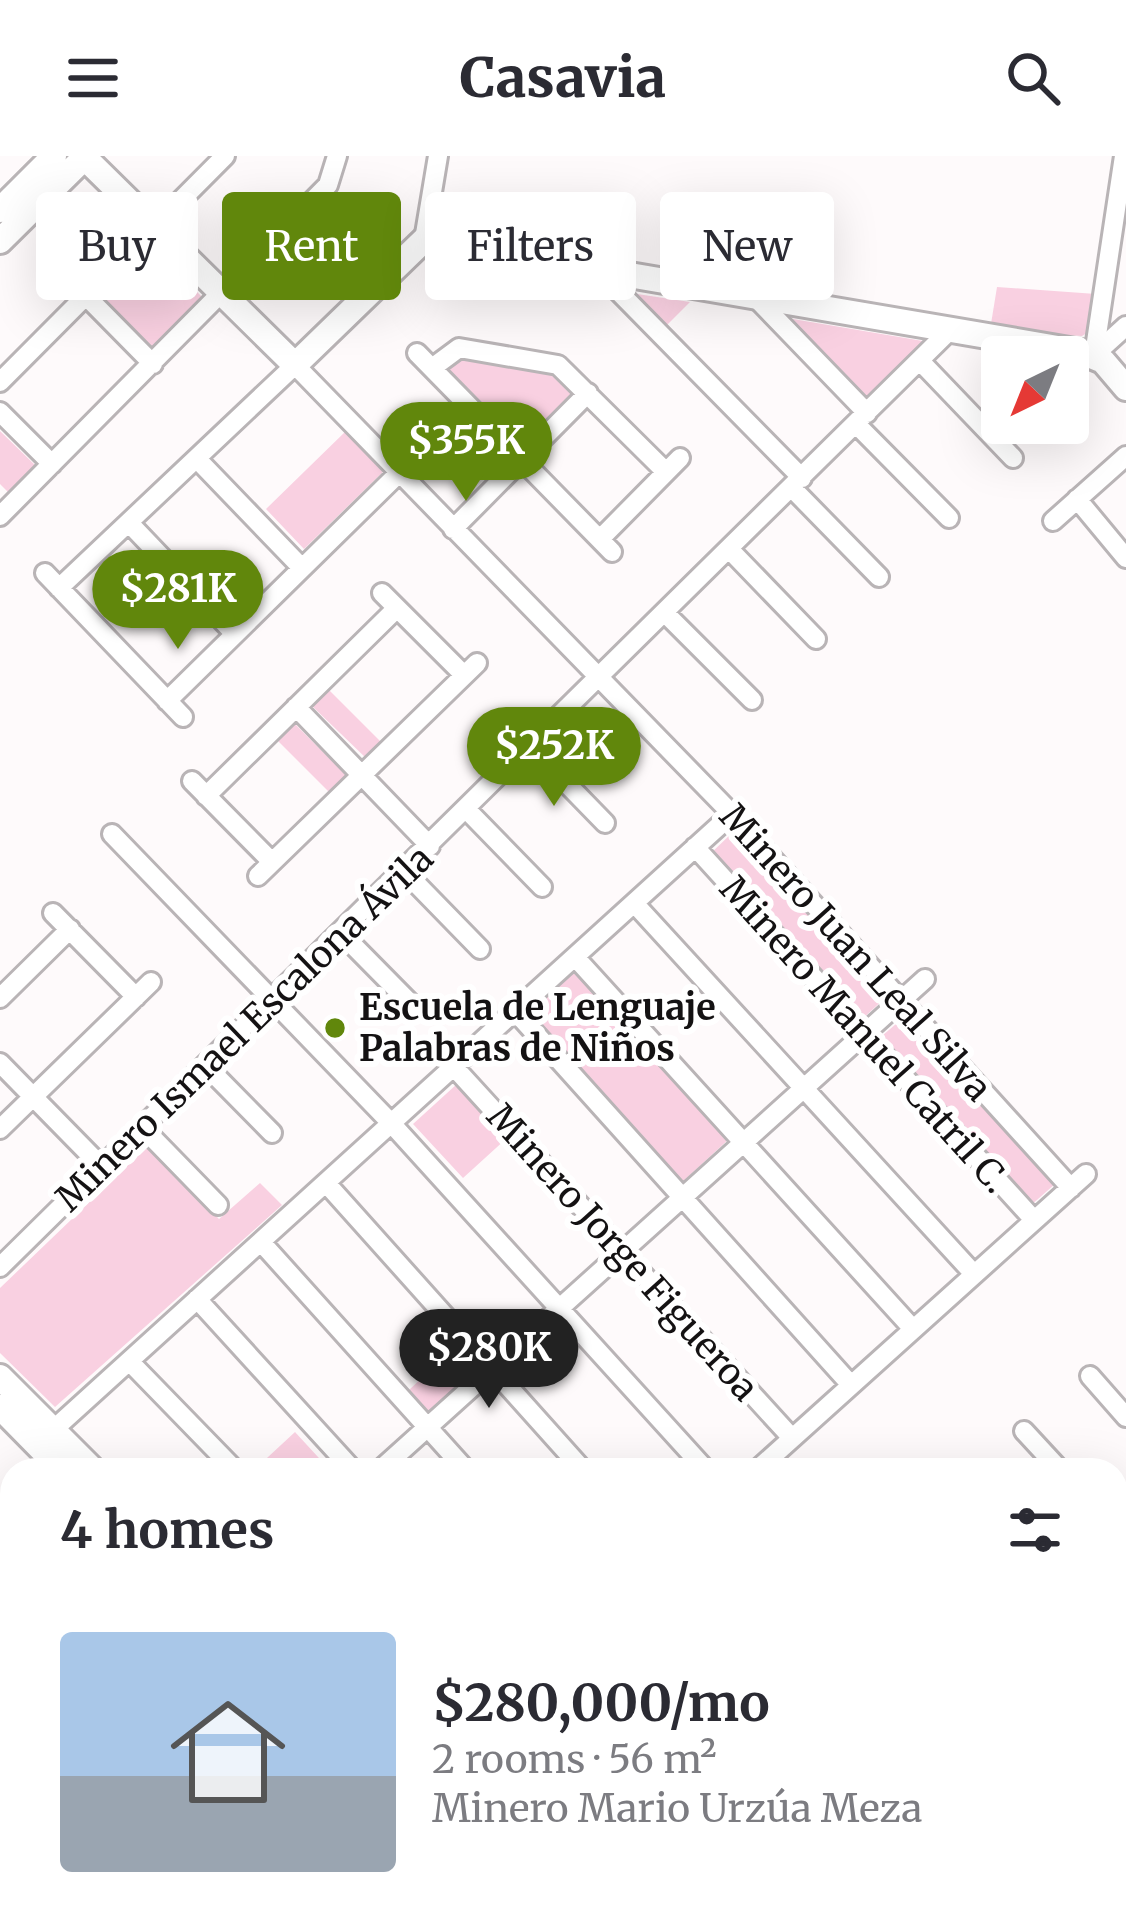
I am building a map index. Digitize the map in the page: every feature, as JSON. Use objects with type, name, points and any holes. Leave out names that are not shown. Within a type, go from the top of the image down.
[{"type":"street","points":[[0,210],[54,156]]},
{"type":"street","points":[[0,241],[84,156]]},
{"type":"street","name":"Minero Juan Leal Silva","points":[[84,156],[119,192]]},
{"type":"street","points":[[189,192],[225,156]]},
{"type":"street","points":[[321,192],[337,156]]},
{"type":"street","points":[[183,717],[52,580],[131,525],[424,241],[438,156]]},
{"type":"street","points":[[1094,356],[1124,156]]},
{"type":"street","name":"Minero Juan Leal Silva","points":[[198,270],[222,294]]},
{"type":"street","points":[[0,516],[222,294]]},
{"type":"street","points":[[0,382],[82,300]]},
{"type":"street","points":[[90,300],[153,364]]},
{"type":"street","name":"Minero Juan Leal Silva","points":[[228,300],[732,814],[901,1000],[1078,1181],[1034,1220]]},
{"type":"street","points":[[626,300],[879,577]]},
{"type":"street","points":[[758,300],[949,518]]},
{"type":"street","points":[[767,300],[1094,356],[1126,388]]},
{"type":"street","points":[[1094,356],[1126,326]]},
{"type":"street","name":"Minero Ismael Escalona Ávila","points":[[0,1267],[948,332]]},
{"type":"street","points":[[432,368],[459,348],[558,365],[665,472]]},
{"type":"street","points":[[417,352],[606,545],[680,458]]},
{"type":"street","points":[[920,361],[1012,458]]},
{"type":"street","points":[[453,529],[588,393]]},
{"type":"street","points":[[0,412],[52,464]]},
{"type":"street","points":[[1053,521],[1126,456]]},
{"type":"street","points":[[198,460],[302,567]]},
{"type":"street","points":[[167,700],[399,473]]},
{"type":"street","points":[[1077,499],[1126,558]]},
{"type":"street","points":[[131,525],[233,632]]},
{"type":"street","points":[[730,550],[816,639]]},
{"type":"street","points":[[382,593],[471,669],[265,869],[199,789],[296,707],[397,608]]},
{"type":"street","points":[[666,614],[752,700]]},
{"type":"street","points":[[296,707],[430,846]]},
{"type":"street","points":[[531,747],[605,823]]},
{"type":"street","points":[[467,810],[542,887]]},
{"type":"street","points":[[53,1430],[732,814]]},
{"type":"street","points":[[112,834],[391,1123],[695,1458]]},
{"type":"street","name":"Minero Manuel Catril C.","points":[[695,847],[1034,1220]]},
{"type":"street","points":[[404,872],[480,949]]},
{"type":"street","points":[[634,903],[974,1274]]},
{"type":"street","points":[[0,1129],[144,990],[53,913]]},
{"type":"street","points":[[0,998],[70,929]]},
{"type":"street","points":[[341,933],[417,1010]]},
{"type":"street","points":[[575,957],[913,1329]]},
{"type":"street","points":[[393,1458],[925,979]]},
{"type":"street","points":[[514,1012],[851,1385]]},
{"type":"street","points":[[0,1063],[102,1167]]},
{"type":"street","points":[[206,1066],[272,1133]]},
{"type":"street","name":"Minero Jorge Figueroa","points":[[454,1067],[792,1438]]},
{"type":"street","points":[[142,1127],[218,1205]]},
{"type":"street","points":[[326,1183],[572,1458]]},
{"type":"street","points":[[770,1458],[1034,1220]]},
{"type":"street","points":[[261,1242],[455,1458]]},
{"type":"street","points":[[197,1299],[342,1458]]},
{"type":"street","points":[[129,1361],[223,1458]]},
{"type":"street","points":[[1090,1376],[1126,1417]]},
{"type":"street","points":[[0,1377],[81,1458]]},
{"type":"street","points":[[0,1407],[50,1458]]},
{"type":"street","points":[[1024,1431],[1049,1458]]},
{"type":"shaded area","points":[[997,287],[1096,294],[1090,331],[1082,336],[990,330]]},
{"type":"shaded area","points":[[198,293],[204,299],[154,349],[104,300],[198,300]]},
{"type":"shaded area","points":[[636,294],[690,302],[662,330],[632,300]]},
{"type":"shaded area","points":[[787,318],[923,341],[866,398]]},
{"type":"shaded area","points":[[451,356],[552,369],[574,394],[519,449],[444,373]]},
{"type":"shaded area","points":[[347,430],[385,470],[304,549],[266,509]]},
{"type":"shaded area","points":[[0,431],[36,466],[9,493],[0,484]]},
{"type":"shaded area","points":[[325,686],[384,745],[368,760],[312,706]]},
{"type":"shaded area","points":[[292,721],[348,777],[333,796],[273,736]]},
{"type":"shaded area","points":[[733,832],[885,998],[860,1021],[708,856]]},
{"type":"shaded area","points":[[575,968],[729,1139],[678,1186],[524,1015]]},
{"type":"shaded area","points":[[903,1018],[1055,1184],[1029,1207],[876,1041]]},
{"type":"shaded area","points":[[457,1084],[507,1138],[463,1178],[413,1124]]},
{"type":"shaded area","points":[[148,1146],[219,1219],[260,1183],[282,1205],[55,1407],[0,1353],[0,1288]]},
{"type":"shaded area","points":[[460,1342],[482,1366],[431,1414],[409,1390]]},
{"type":"shaded area","points":[[295,1432],[319,1458],[267,1458]]},
{"type":"place","name":"Escuela de Lenguaje Palabras de Niños","points":[[335,1028]]}]
